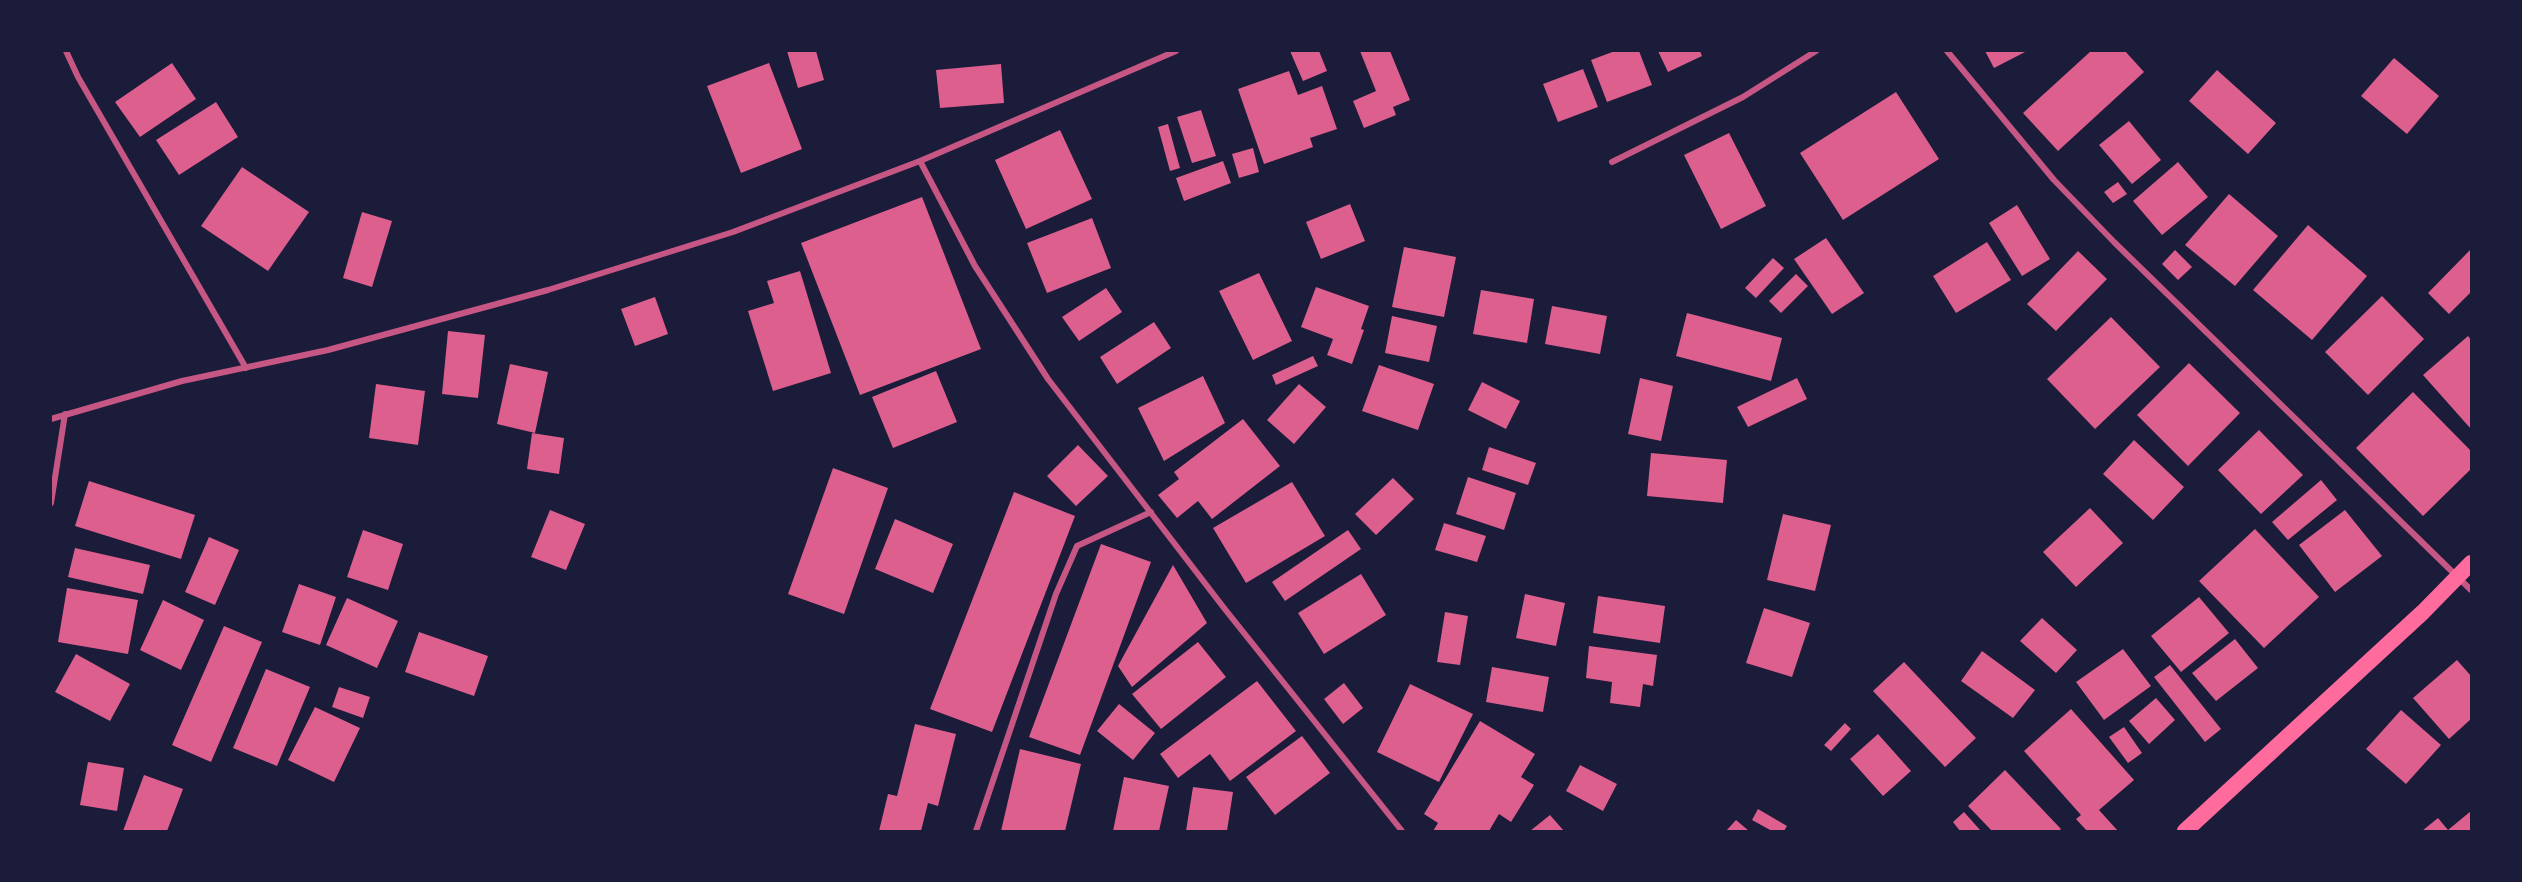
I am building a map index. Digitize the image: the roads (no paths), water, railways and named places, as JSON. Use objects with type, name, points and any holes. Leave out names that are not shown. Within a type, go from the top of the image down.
[{"type":"highway","points":[[2185,831],[2423,612],[2471,563]]},
{"type":"street","points":[[66,51],[78,77],[246,368]]},
{"type":"street","points":[[51,419],[182,381],[328,350],[548,290],[733,232],[920,161],[1176,51]]},
{"type":"street","points":[[1612,162],[1743,97],[1816,51]]},
{"type":"street","points":[[1947,51],[2054,180],[2114,242],[2471,590]]},
{"type":"street","points":[[920,161],[975,266],[1048,379],[1402,831]]},
{"type":"street","points":[[51,503],[65,414]]},
{"type":"street","points":[[976,831],[1056,594],[1077,546],[1151,512]]}]
